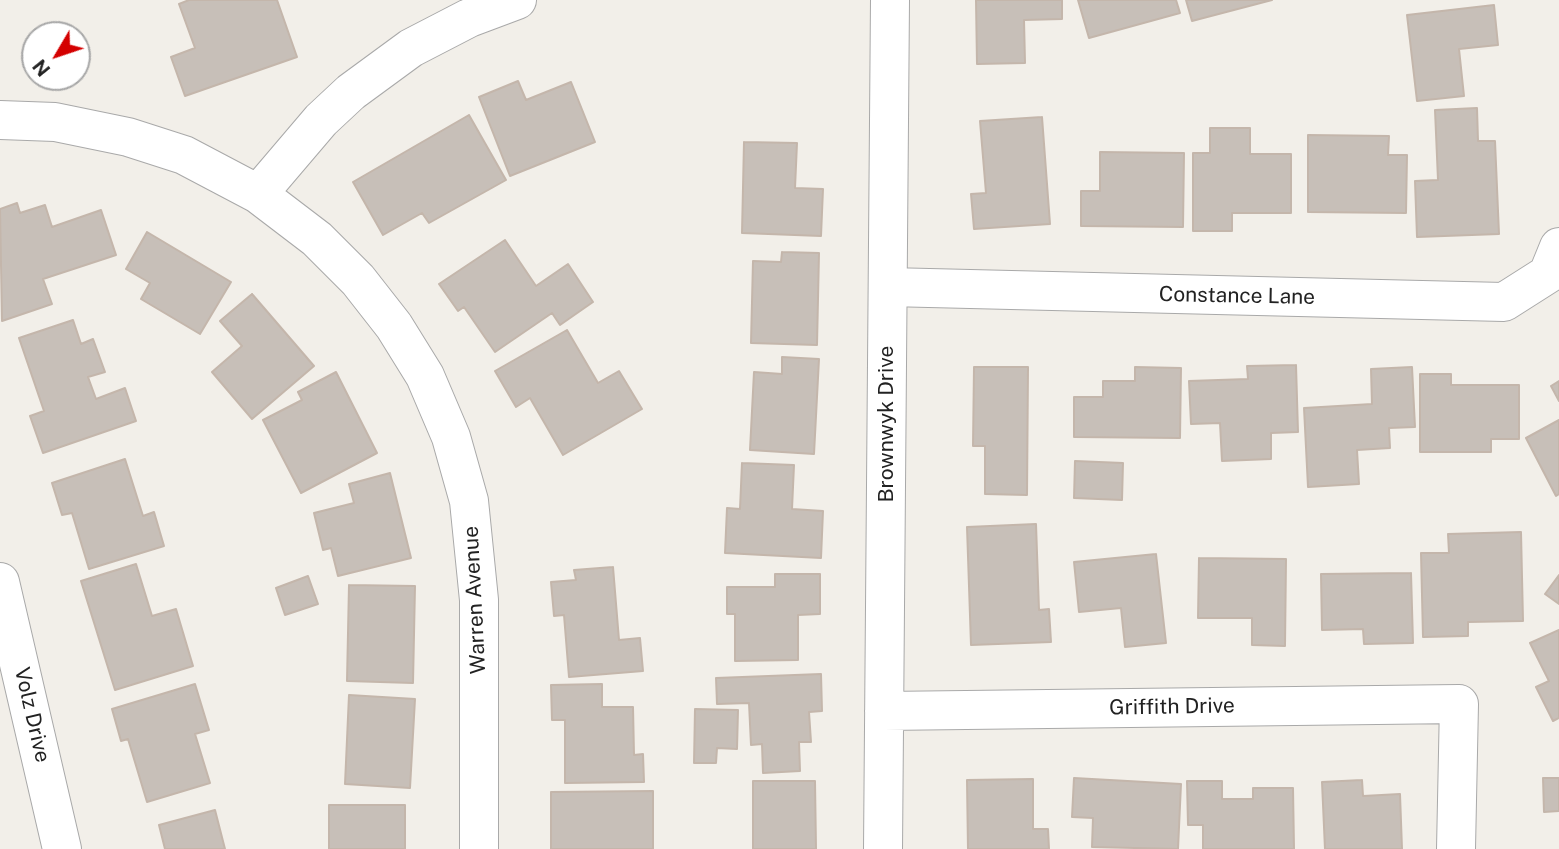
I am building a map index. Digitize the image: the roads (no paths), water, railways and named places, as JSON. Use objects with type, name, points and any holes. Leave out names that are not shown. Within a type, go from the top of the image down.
[{"type":"street","points":[[258,194],[321,120],[351,92],[411,48],[469,18],[517,0]]},
{"type":"street","name":"Brownwyk Drive","points":[[883,849],[890,0]]},
{"type":"street","name":"Warren Avenue","points":[[0,120],[55,122],[128,137],[184,155],[258,194],[317,239],[358,280],[394,326],[425,376],[451,437],[469,501],[477,558],[479,849]]},
{"type":"street","name":"Constance Lane","points":[[888,287],[1504,302],[1548,274],[1559,247]]},
{"type":"street","name":"Volz Drive","points":[[0,582],[62,849]]},
{"type":"street","name":"Griffith Drive","points":[[884,711],[1459,704],[1456,849]]}]
